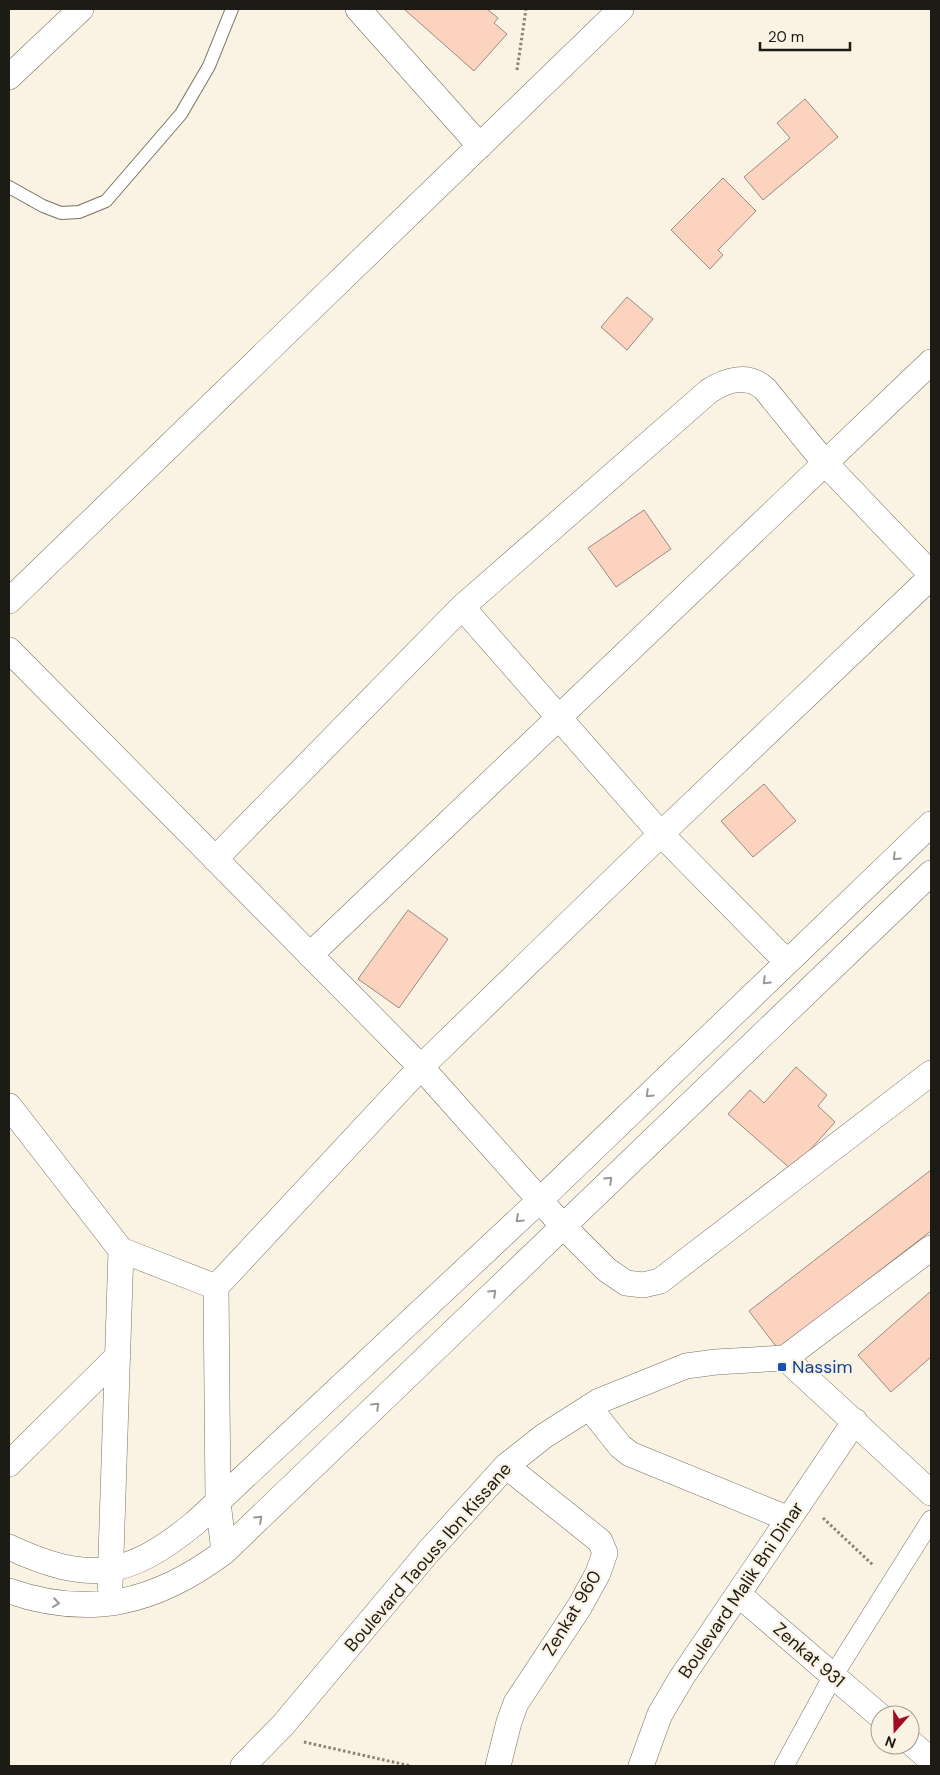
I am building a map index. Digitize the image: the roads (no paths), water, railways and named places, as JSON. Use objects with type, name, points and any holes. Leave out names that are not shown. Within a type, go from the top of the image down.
[{"type":"street","points":[[9,77],[81,9]]},
{"type":"street","points":[[358,9],[480,146]]},
{"type":"street","points":[[9,601],[621,9]]},
{"type":"street","points":[[310,955],[931,362]]},
{"type":"street","points":[[215,859],[462,607],[709,391],[724,382],[749,380],[759,383],[825,463],[931,576],[421,1067],[216,1287],[218,1502],[224,1552]]},
{"type":"street","points":[[462,607],[661,834],[786,961]]},
{"type":"street","points":[[9,650],[421,1067],[562,1225],[619,1280],[643,1286],[660,1281],[931,1073]]},
{"type":"street","points":[[9,1547],[38,1561],[76,1569],[110,1571],[142,1560],[160,1550],[195,1523],[540,1200],[786,961],[931,824]]},
{"type":"street","points":[[9,1591],[33,1599],[63,1604],[85,1605],[127,1602],[157,1592],[202,1568],[224,1552],[562,1225],[931,873]]},
{"type":"street","points":[[9,1106],[121,1250],[216,1287]]},
{"type":"street","points":[[931,1248],[785,1358],[931,1493]]},
{"type":"street","points":[[111,1603],[110,1571],[121,1250]]},
{"type":"street","points":[[9,1464],[118,1356]]},
{"type":"street","name":"Boulevard Taouss Ibn Kissane","points":[[243,1766],[277,1732],[429,1551],[506,1466],[544,1436],[598,1401],[686,1366],[716,1362],[747,1362],[785,1358]]},
{"type":"street","points":[[589,1407],[620,1446],[630,1454],[796,1509]]},
{"type":"street","name":"Boulevard Malik Bni Dinar","points":[[641,1766],[660,1714],[738,1594],[855,1421]]},
{"type":"street","name":"Zenkat 960","points":[[498,1766],[509,1722],[516,1703],[580,1606],[605,1553],[600,1541],[506,1466]]},
{"type":"street","points":[[784,1766],[833,1676],[931,1520]]},
{"type":"street","name":"Zenkat 931","points":[[738,1594],[870,1707]]},
{"type":"street","points":[[920,1751],[931,1760]]},
{"type":"lane","points":[[9,186],[43,206],[61,213],[78,212],[106,201],[181,114],[209,66],[232,9]]},
{"type":"place","name":"Nassim","points":[[782,1367]]}]
